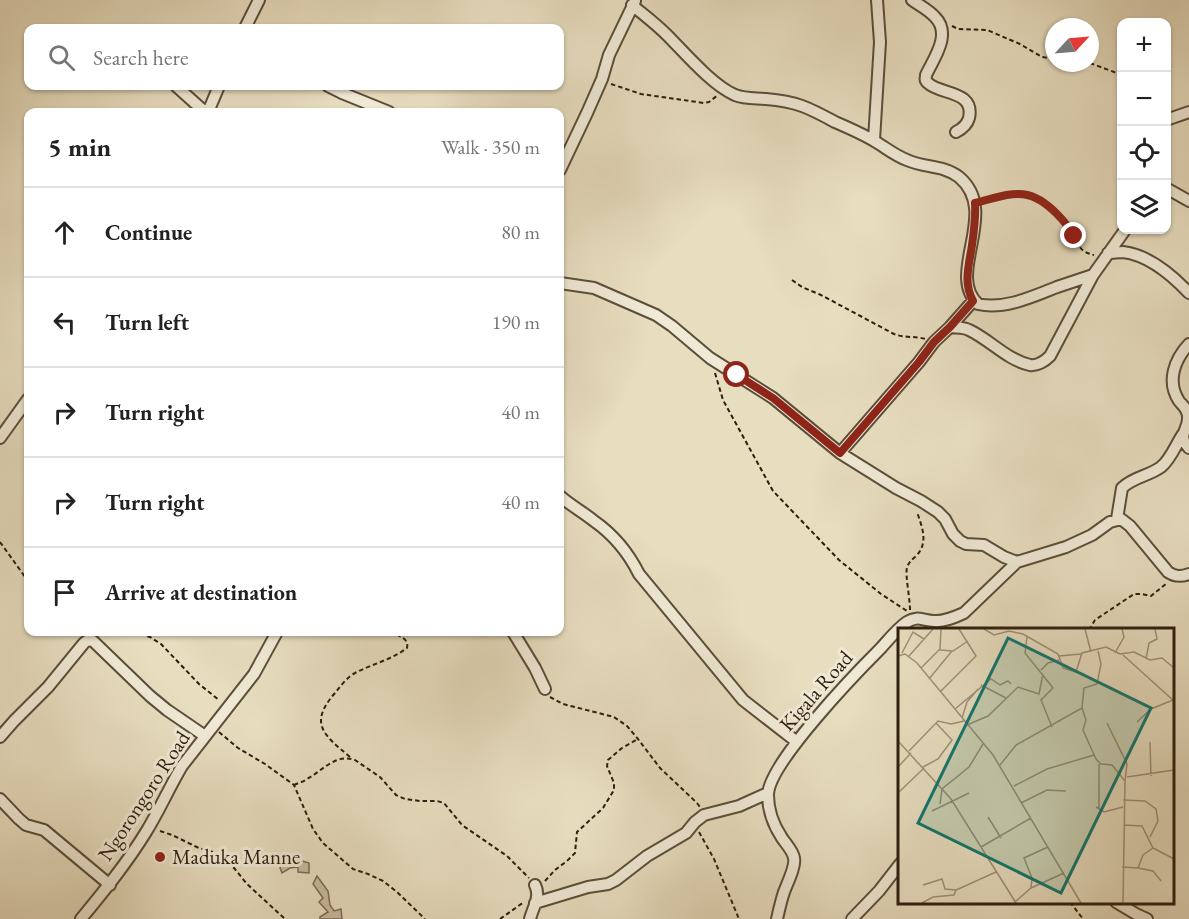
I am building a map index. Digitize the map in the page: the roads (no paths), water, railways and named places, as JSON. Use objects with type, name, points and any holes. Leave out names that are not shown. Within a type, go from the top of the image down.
[{"type":"street","points":[[247,24],[259,0]]},
{"type":"street","points":[[873,140],[880,42],[878,0]]},
{"type":"street","points":[[912,0],[934,15],[942,28],[941,44],[925,78],[927,82],[962,98],[969,106],[969,120],[956,132]]},
{"type":"street","points":[[564,161],[602,79],[609,55],[634,3],[696,65],[724,89],[744,98],[776,100],[802,105],[873,140],[915,164],[943,169],[960,178],[970,191],[975,203],[976,216],[967,282],[969,293],[973,301],[978,304],[984,306],[1009,304],[1093,275]]},
{"type":"street","points":[[181,90],[202,108]]},
{"type":"street","points":[[208,108],[217,90]]},
{"type":"street","points":[[336,90],[379,108]]},
{"type":"street","points":[[1171,119],[1189,112]]},
{"type":"street","points":[[564,141],[574,139]]},
{"type":"street","points":[[1171,190],[1189,201]]},
{"type":"street","points":[[950,327],[966,328],[1013,358],[1030,365],[1042,362],[1050,356],[1093,275],[1122,234]]},
{"type":"street","points":[[1106,256],[1123,252],[1149,261],[1177,280],[1189,293]]},
{"type":"street","points":[[564,284],[594,288],[656,315],[710,358],[773,398],[840,453],[938,512],[945,519],[953,534],[966,544],[984,545],[1017,562],[1066,547],[1118,519],[1130,526],[1173,576],[1189,574]]},
{"type":"street","points":[[840,453],[934,342],[973,301]]},
{"type":"street","points":[[1118,519],[1122,489],[1131,481],[1165,463],[1189,421],[1188,412],[1176,394],[1173,379],[1176,361],[1189,344]]},
{"type":"street","points":[[0,438],[24,405]]},
{"type":"street","points":[[1183,434],[1183,440],[1189,448]]},
{"type":"street","points":[[564,499],[594,520],[619,543],[639,574],[743,700],[797,742]]},
{"type":"street","name":"Kigala Road","points":[[900,628],[914,619],[941,621],[964,613],[1017,562]]},
{"type":"street","name":"Kigala Road","points":[[768,793],[772,780],[797,742],[859,670],[898,630]]},
{"type":"street","name":"Ngorongoro Road","points":[[81,919],[110,885],[148,828],[182,766],[254,674],[276,636]]},
{"type":"street","points":[[515,636],[545,689]]},
{"type":"street","points":[[0,737],[48,687],[88,640],[93,641],[167,710],[209,732]]},
{"type":"street","points":[[530,919],[536,894],[608,884],[647,856],[686,833],[704,815],[739,806],[768,793],[776,829],[795,863],[783,894],[777,919]]},
{"type":"street","points":[[0,799],[26,825],[44,830],[110,885]]},
{"type":"street","points":[[852,919],[879,891],[898,867]]},
{"type":"street","points":[[1118,904],[1147,919]]},
{"type":"place","name":"Maduka Manne","points":[[160,857]]}]
